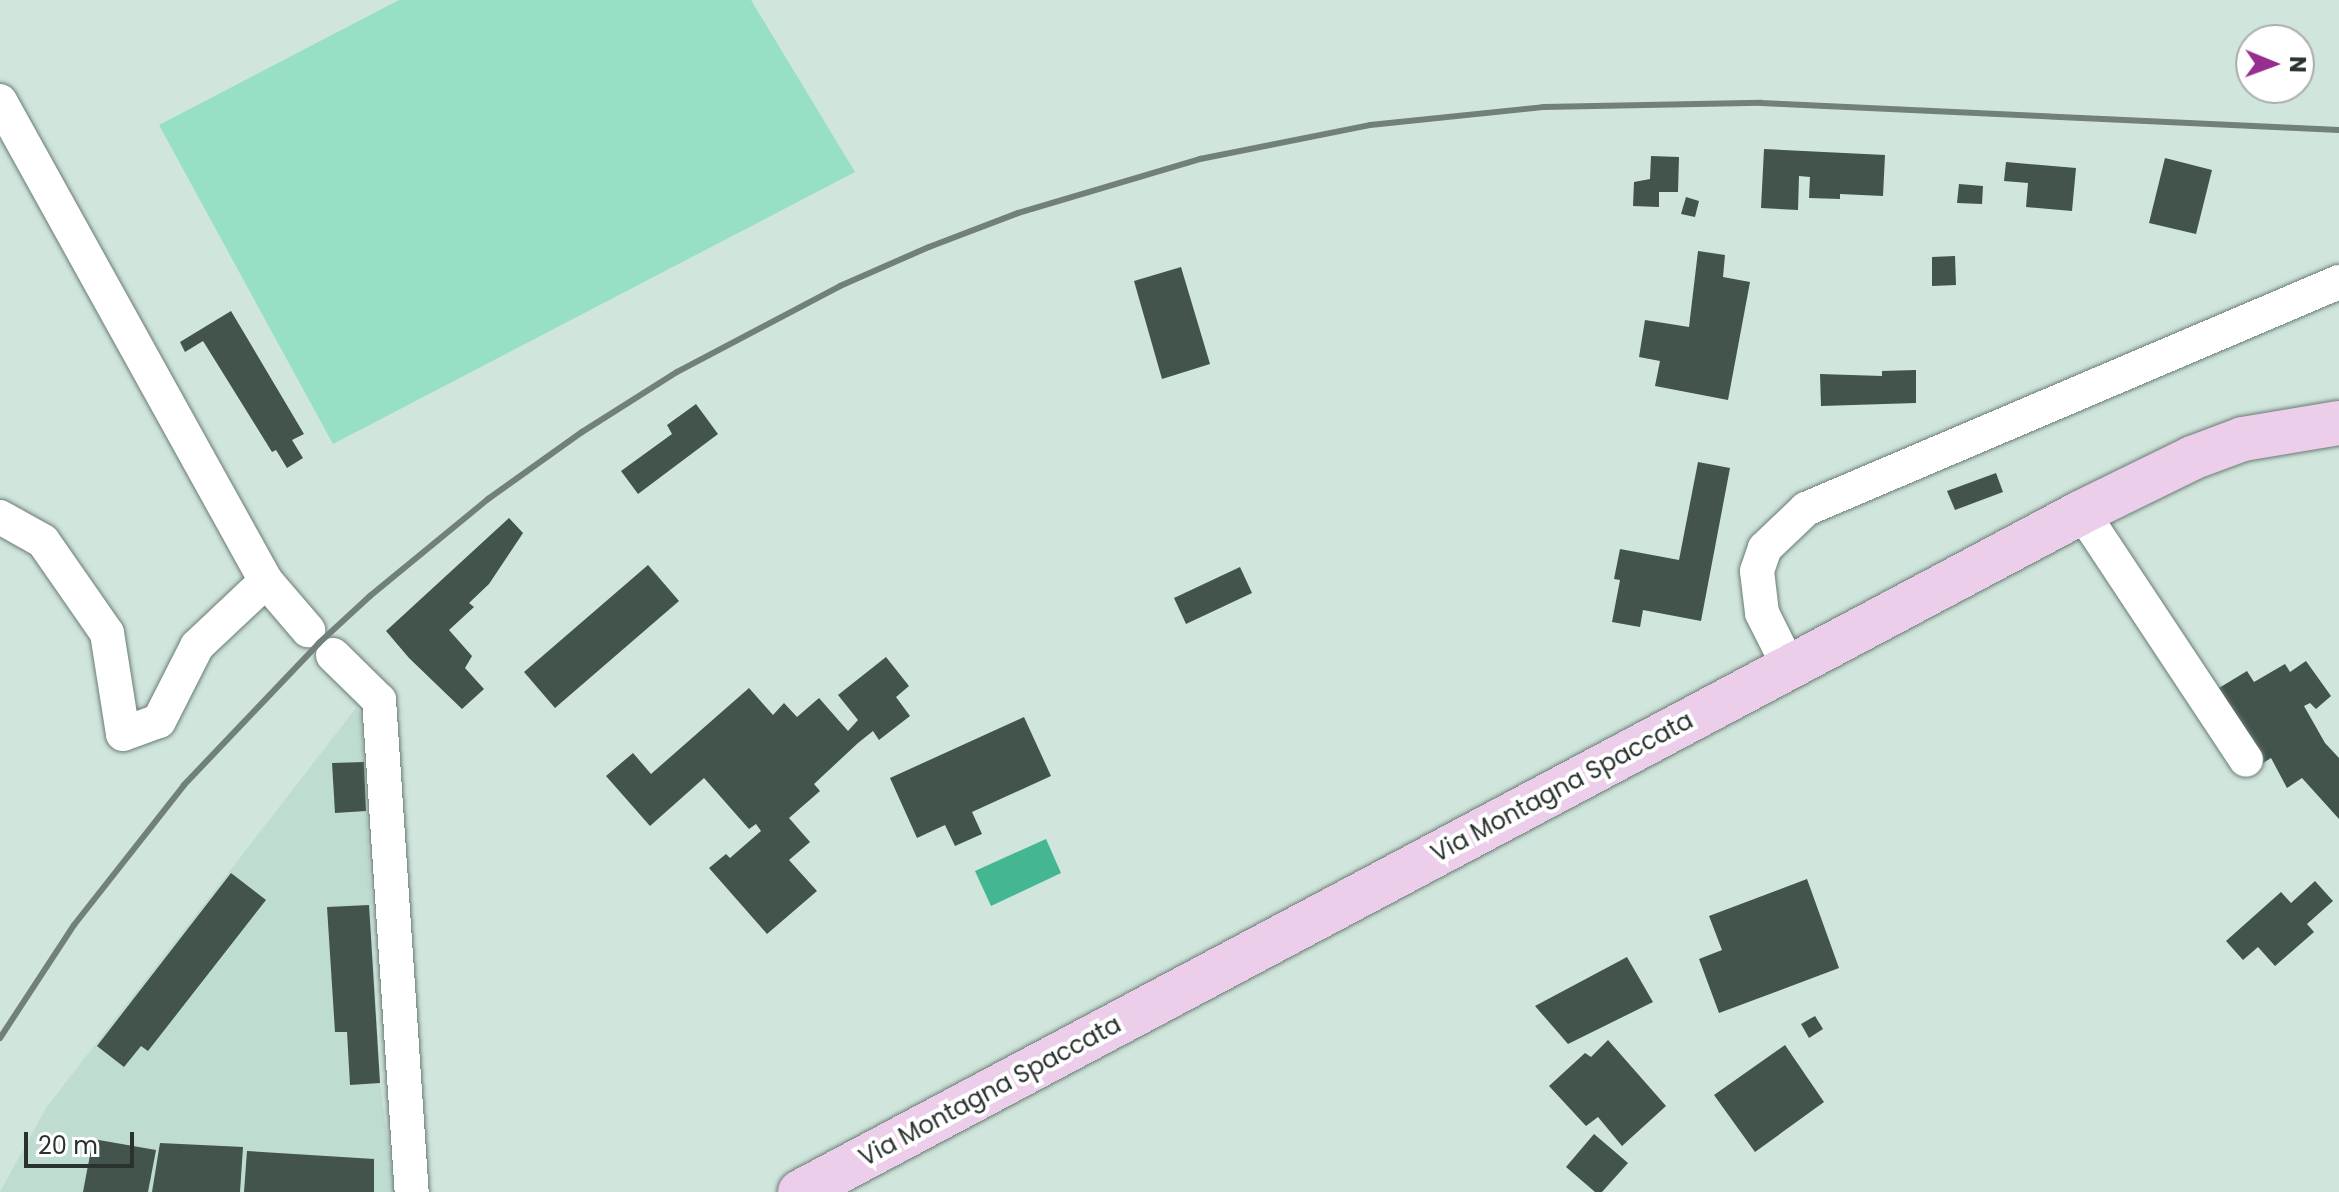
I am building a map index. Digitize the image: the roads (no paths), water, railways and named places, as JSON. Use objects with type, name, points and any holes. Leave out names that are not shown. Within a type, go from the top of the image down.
[{"type":"main road","name":"Via Montagna Spaccata","points":[[800,1192],[1788,665],[2082,512],[2192,458],[2243,439],[2339,423]]},
{"type":"street","points":[[0,101],[266,581],[308,630]]},
{"type":"street","points":[[1788,665],[1762,613],[1757,571],[1765,548],[1806,509],[2339,282]]},
{"type":"street","points":[[2082,512],[2246,760]]},
{"type":"street","points":[[0,517],[43,541],[107,633],[123,734],[159,721],[197,646],[266,581]]},
{"type":"street","points":[[333,655],[379,700],[412,1192]]},
{"type":"railway","points":[[0,1038],[74,925],[184,785],[319,643],[370,596],[488,499],[582,432],[677,372],[840,286],[929,247],[1018,213],[1200,159],[1370,125],[1543,107],[1761,103],[2339,130]]}]
